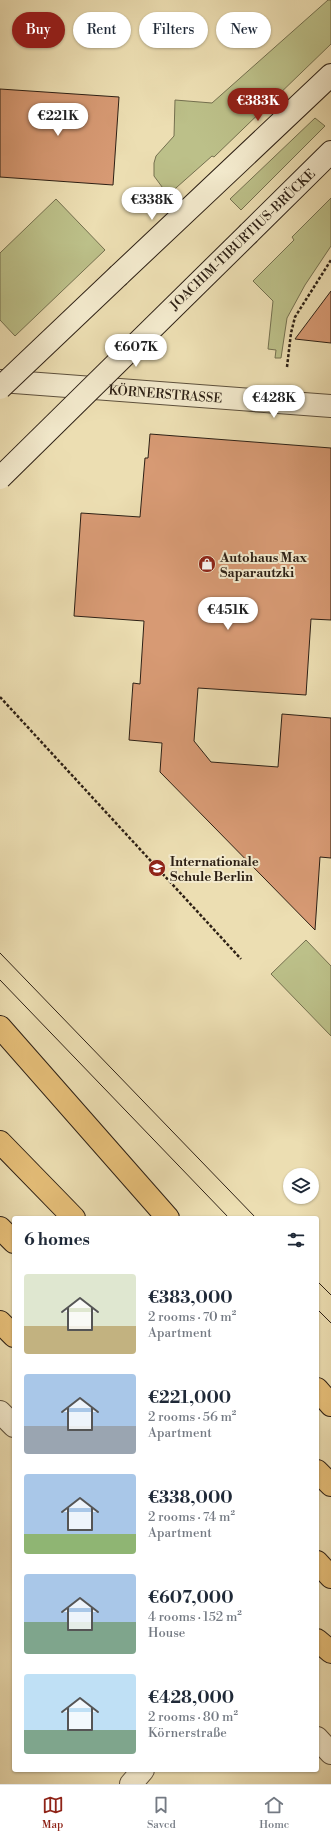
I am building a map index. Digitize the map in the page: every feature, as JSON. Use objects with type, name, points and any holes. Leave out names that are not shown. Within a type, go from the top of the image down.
[{"type":"highway","points":[[0,1027],[166,1216]]},
{"type":"highway","points":[[0,1142],[72,1216]]},
{"type":"highway","points":[[0,1228],[12,1240]]},
{"type":"highway","points":[[0,1322],[12,1334]]},
{"type":"highway","points":[[319,1391],[331,1405]]},
{"type":"highway","points":[[319,1473],[331,1485]]},
{"type":"highway","points":[[319,1564],[331,1577]]},
{"type":"highway","points":[[319,1642],[331,1652]]},
{"type":"main road","points":[[0,388],[208,193],[331,75]]},
{"type":"main road","name":"JOACHIM-TIBURTIUS-BRÜCKE","points":[[0,478],[331,152]]},
{"type":"main road","name":"KÖRNERSTRASSE","points":[[0,381],[331,406]]},
{"type":"main road","points":[[0,1412],[12,1424]]},
{"type":"main road","points":[[319,1740],[331,1753]]},
{"type":"main road","points":[[131,1784],[141,1772]]},
{"type":"path","points":[[287,367],[291,333],[295,317],[331,260]]},
{"type":"path","points":[[0,697],[241,959]]},
{"type":"green space","points":[[328,0],[331,0],[331,44],[214,157],[212,156],[168,195],[154,176],[154,163],[156,156],[174,136],[175,100],[212,103]]},
{"type":"green space","points":[[315,118],[325,126],[241,210],[230,199]]},
{"type":"green space","points":[[331,198],[331,246],[305,285],[287,318],[281,358],[275,358],[276,350],[268,349],[273,301],[253,281],[294,240],[292,237]]},
{"type":"green space","points":[[56,199],[105,250],[15,336],[0,320],[0,253]]},
{"type":"green space","points":[[306,940],[331,966],[331,1036],[271,974]]},
{"type":"building","points":[[0,89],[119,97],[113,185],[0,177]]},
{"type":"building","points":[[331,291],[331,343],[295,339]]},
{"type":"building","points":[[150,434],[331,448],[331,620],[311,619],[306,695],[198,688],[194,741],[211,762],[278,767],[282,714],[331,718],[331,858],[320,857],[315,930],[160,772],[162,743],[129,740],[133,683],[140,684],[144,621],[74,616],[81,513],[140,517],[145,458],[148,458]]},
{"type":"tram line","points":[[0,953],[254,1216]]},
{"type":"tram line","points":[[0,980],[227,1216]]},
{"type":"tram line","points":[[319,1283],[331,1295]]},
{"type":"tram line","points":[[319,1311],[331,1323]]},
{"type":"place","name":"Autohaus Max Saparautzki","points":[[207,564]]},
{"type":"place","name":"Internationale Schule Berlin","points":[[157,868]]}]
